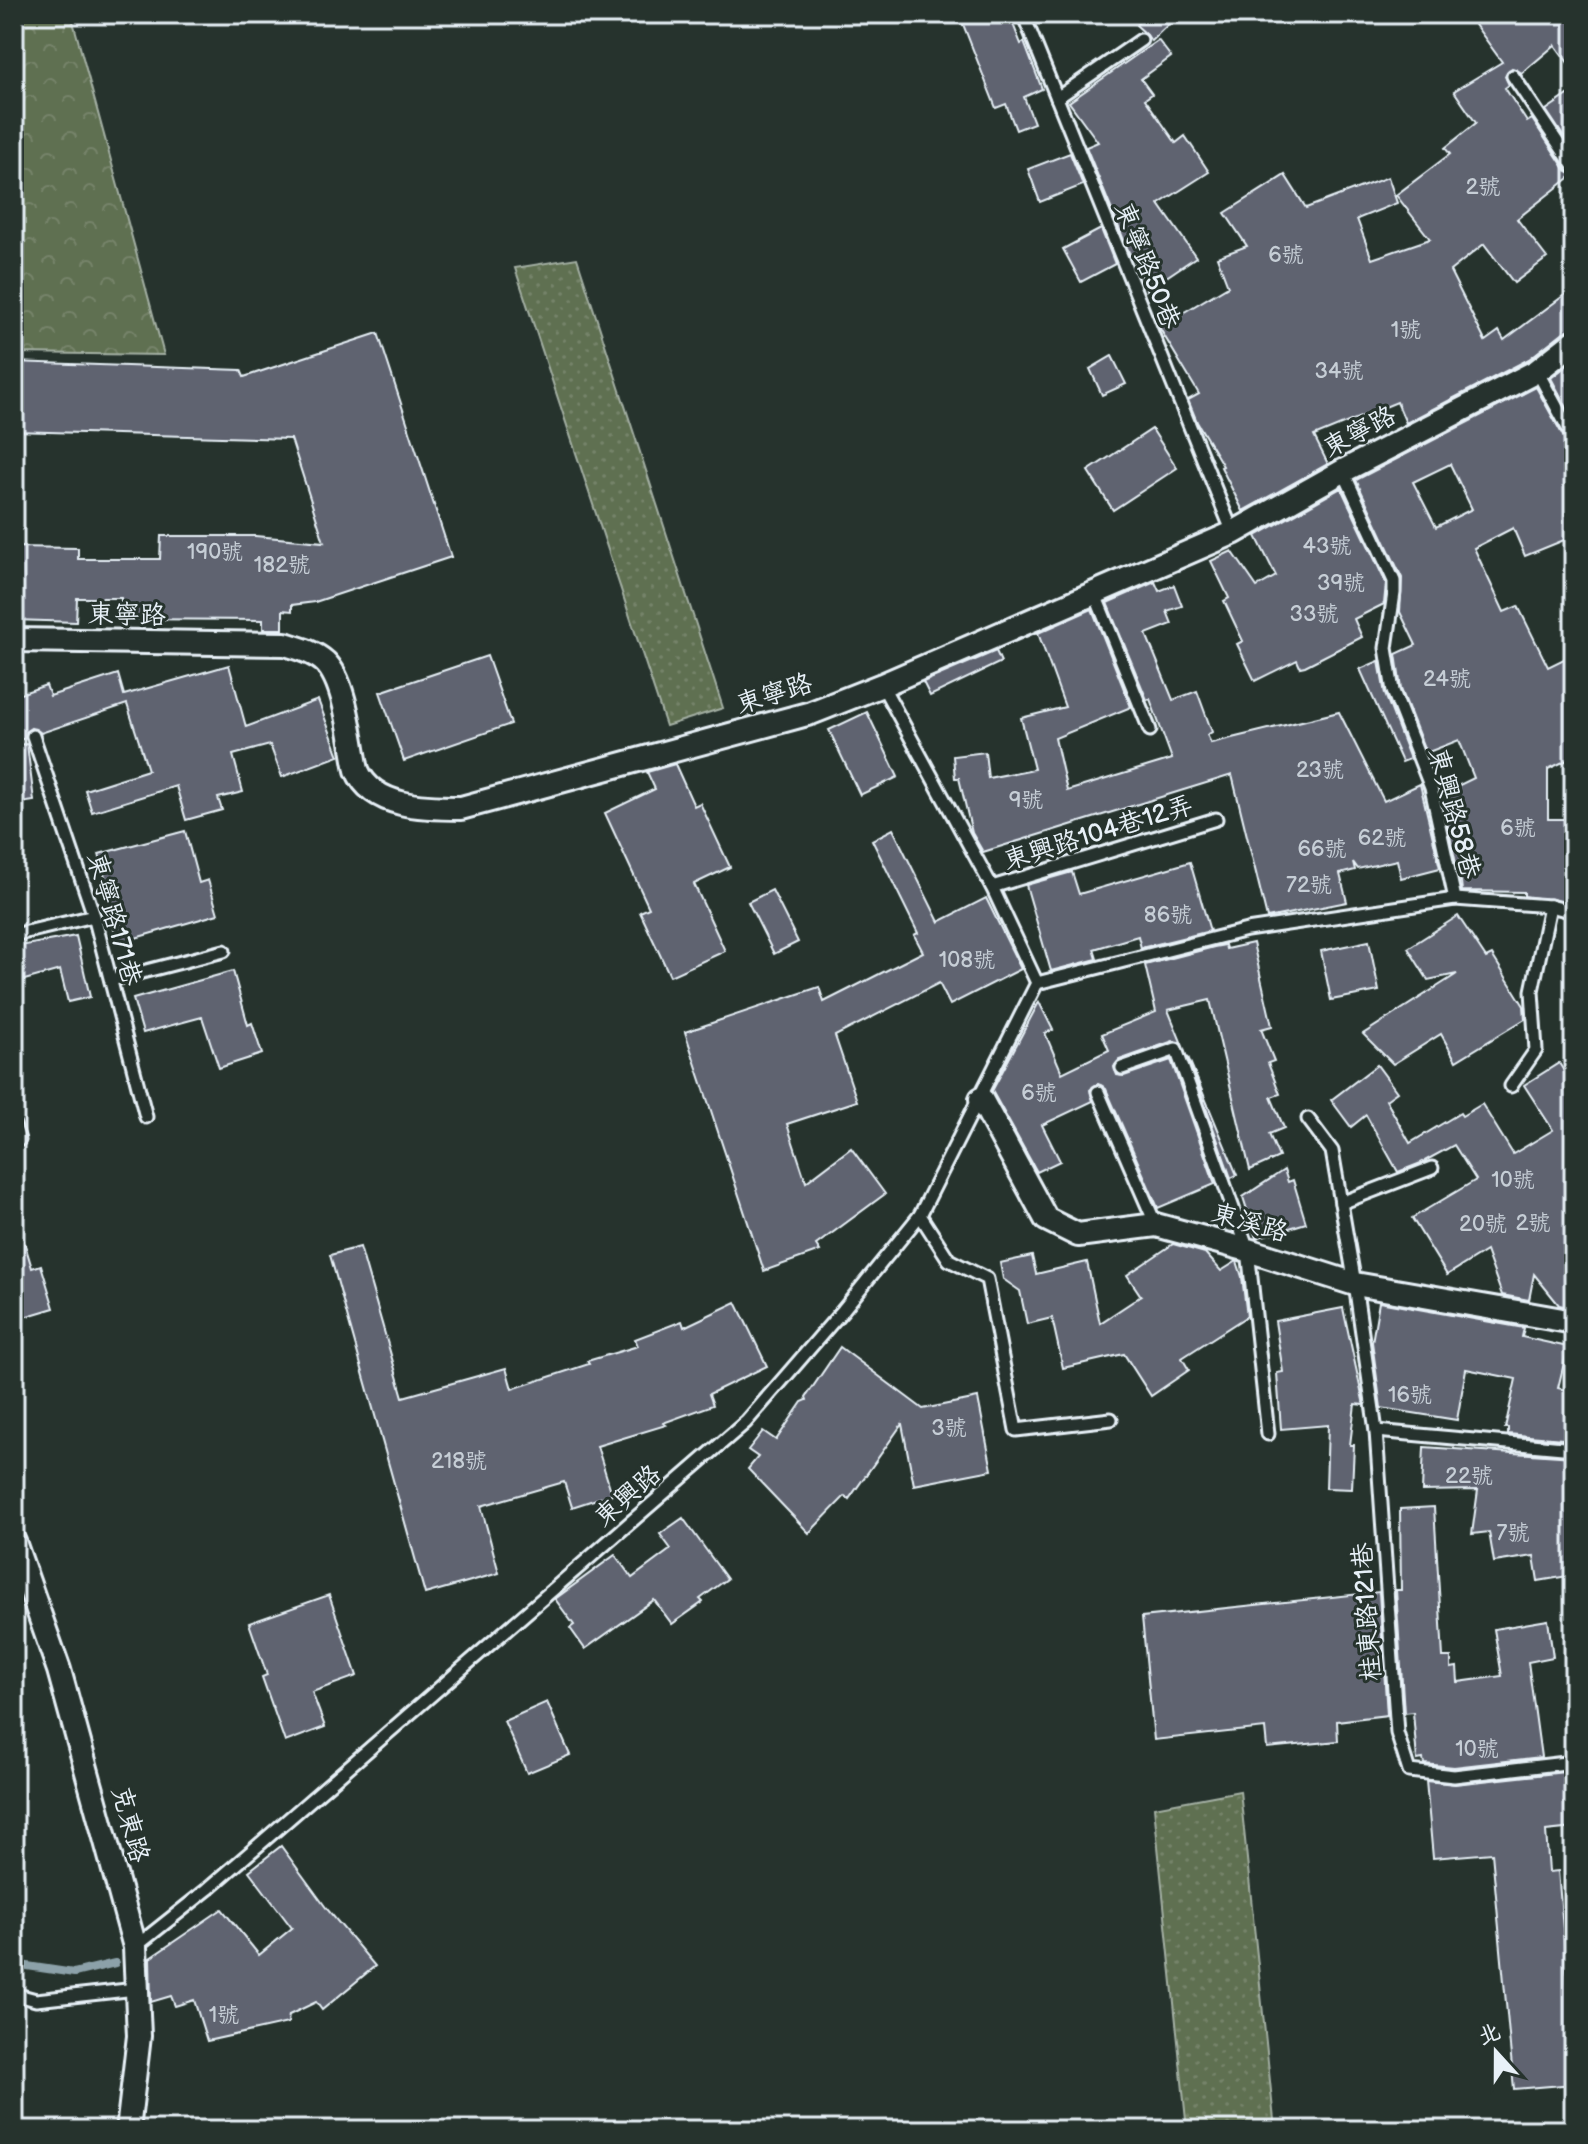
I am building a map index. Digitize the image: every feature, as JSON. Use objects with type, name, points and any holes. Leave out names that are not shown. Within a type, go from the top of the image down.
[{"type":"street","name":"東寧路","points":[[14,640],[285,644],[305,650],[325,663],[338,683],[362,782],[370,791],[419,808],[461,808],[811,713],[882,685],[1233,533],[1343,471],[1537,371],[1574,342]]},
{"type":"street","name":"東溪路","points":[[981,1099],[1046,1219],[1078,1235],[1156,1225],[1355,1284],[1574,1322]]},
{"type":"street","name":"克東路","points":[[14,1542],[59,1670],[135,1947],[139,2036],[128,2130]]},
{"type":"lane","name":"東寧路50巷","points":[[1023,14],[1233,533]]},
{"type":"lane","points":[[1057,98],[1141,40]]},
{"type":"lane","points":[[1513,76],[1574,167]]},
{"type":"lane","points":[[1537,371],[1574,439]]},
{"type":"lane","name":"東興路58巷","points":[[1037,983],[1247,930],[1455,899],[1431,788],[1393,691],[1386,648],[1394,581],[1343,471]]},
{"type":"lane","points":[[1094,591],[1150,730]]},
{"type":"lane","points":[[882,685],[992,887],[1037,983]]},
{"type":"lane","name":"東寧路171巷","points":[[33,736],[94,916],[146,1117]]},
{"type":"lane","name":"東興路104巷12弄","points":[[992,887],[1216,819]]},
{"type":"lane","points":[[1455,899],[1550,906],[1574,912]]},
{"type":"lane","points":[[1511,1086],[1536,1050],[1532,991],[1550,906]]},
{"type":"lane","points":[[14,935],[94,916]]},
{"type":"lane","points":[[111,980],[224,951]]},
{"type":"lane","name":"東興路","points":[[135,1947],[208,1889],[746,1422],[920,1215],[1037,983]]},
{"type":"lane","points":[[1122,1068],[1176,1049],[1248,1250],[1268,1434]]},
{"type":"lane","points":[[1098,1092],[1156,1225]]},
{"type":"lane","name":"桂東路121巷","points":[[1308,1119],[1332,1151],[1355,1284],[1376,1431],[1397,1733],[1409,1771],[1454,1776],[1574,1762]]},
{"type":"lane","points":[[14,1125],[19,1140]]},
{"type":"lane","points":[[1341,1203],[1432,1168]]},
{"type":"lane","points":[[920,1215],[949,1260],[987,1279],[1016,1430],[1111,1419]]},
{"type":"lane","points":[[1376,1431],[1574,1449]]},
{"type":"lane","points":[[14,1994],[36,2000],[136,1989]]},
{"type":"green space","points":[[14,14],[71,14],[164,355],[14,353]]},
{"type":"green space","points":[[577,258],[723,708],[666,726],[515,268]]},
{"type":"green space","points":[[1240,1791],[1275,2130],[1187,2130],[1154,1807]]},
{"type":"building","points":[[959,14],[1009,14],[1021,44],[1024,42],[1042,89],[1024,97],[1034,123],[1016,130],[1006,104],[996,108]]},
{"type":"building","points":[[1147,14],[1179,14],[1151,41],[1136,25]]},
{"type":"building","points":[[1483,14],[1574,14],[1574,71],[1555,45],[1522,73],[1512,68],[1505,76],[1509,85],[1505,88],[1527,122],[1532,119],[1567,172],[1573,175],[1517,219],[1547,258],[1514,283],[1484,244],[1450,271],[1485,341],[1499,331],[1504,340],[1574,288],[1574,328],[1565,331],[1529,359],[1406,423],[1397,402],[1314,436],[1328,464],[1243,511],[1188,400],[1199,394],[1159,327],[1228,286],[1217,257],[1247,246],[1225,213],[1285,175],[1306,208],[1388,177],[1397,203],[1357,219],[1372,259],[1430,239],[1396,195],[1450,154],[1445,148],[1476,123],[1454,91],[1502,62],[1473,22]]},
{"type":"building","points":[[1158,40],[1171,57],[1141,79],[1152,94],[1145,99],[1176,143],[1185,136],[1209,172],[1159,204],[1196,257],[1147,290],[1086,147],[1098,142],[1069,102]]},
{"type":"building","points":[[1574,91],[1574,152],[1546,110]]},
{"type":"building","points":[[1070,153],[1083,185],[1040,202],[1028,169]]},
{"type":"building","points":[[1101,229],[1115,264],[1081,282],[1063,249]]},
{"type":"building","points":[[378,333],[451,557],[315,602],[292,605],[292,611],[283,610],[283,629],[263,629],[263,620],[121,619],[121,598],[77,598],[76,622],[14,620],[14,547],[78,548],[78,559],[160,559],[161,536],[255,536],[324,542],[291,439],[14,431],[14,362],[241,370],[244,377]]},
{"type":"building","points":[[1112,356],[1126,384],[1102,395],[1090,369]]},
{"type":"building","points":[[1574,360],[1574,421],[1551,378]]},
{"type":"building","points":[[1536,387],[1567,443],[1574,447],[1574,536],[1525,556],[1513,528],[1474,548],[1504,612],[1518,606],[1548,667],[1574,654],[1574,757],[1548,769],[1548,819],[1574,819],[1574,903],[1524,896],[1524,892],[1462,891],[1459,863],[1456,864],[1441,794],[1474,778],[1459,740],[1426,753],[1401,689],[1396,654],[1416,645],[1400,612],[1402,578],[1356,480]],"holes":[[[1450,464],[1472,509],[1436,527],[1413,482]]]},
{"type":"building","points":[[1152,429],[1177,468],[1113,510],[1088,471]]},
{"type":"building","points":[[1341,488],[1386,583],[1384,604],[1354,619],[1362,637],[1305,666],[1300,667],[1297,660],[1255,681],[1237,644],[1243,641],[1224,601],[1229,598],[1211,561],[1232,551],[1257,587],[1276,576],[1256,536]]},
{"type":"building","points":[[1155,582],[1159,591],[1174,585],[1182,606],[1167,611],[1172,624],[1146,634],[1173,700],[1197,691],[1212,732],[1207,735],[1211,743],[1339,712],[1384,801],[1420,784],[1440,868],[1401,878],[1397,860],[1358,869],[1353,862],[1355,870],[1340,874],[1347,902],[1267,918],[1232,775],[983,852],[972,833],[959,778],[955,778],[953,756],[985,752],[988,778],[1034,769],[1021,718],[1065,707],[1038,633],[1092,609],[1131,707],[1055,738],[1067,791],[1172,759],[1150,699],[1147,700],[1107,603]]},
{"type":"building","points":[[996,651],[1001,662],[930,696],[923,682]]},
{"type":"building","points":[[487,656],[511,724],[404,761],[380,692]]},
{"type":"building","points":[[1379,661],[1385,694],[1410,759],[1402,762],[1360,669]]},
{"type":"building","points":[[229,665],[246,727],[318,700],[339,756],[282,777],[270,745],[233,755],[243,792],[218,798],[222,810],[186,820],[176,786],[92,812],[85,790],[148,770],[127,704],[41,733],[31,728],[26,731],[25,738],[14,742],[14,696],[46,685],[50,696],[118,674],[124,695]]},
{"type":"building","points":[[867,712],[898,777],[860,795],[829,730]]},
{"type":"building","points":[[27,744],[34,801],[14,804],[14,745]]},
{"type":"building","points":[[675,764],[694,806],[700,803],[730,867],[694,884],[725,951],[670,976],[640,912],[649,908],[605,813],[655,789],[647,772]]},
{"type":"building","points":[[893,829],[939,922],[986,898],[1021,969],[950,1005],[939,983],[835,1036],[857,1101],[787,1124],[806,1182],[851,1148],[885,1194],[816,1245],[820,1251],[764,1271],[685,1032],[819,987],[824,1002],[923,952],[914,935],[918,933],[872,840]]},
{"type":"building","points":[[185,831],[199,883],[208,880],[218,914],[118,943],[109,909],[113,908],[99,854]]},
{"type":"building","points":[[1190,862],[1210,931],[1141,948],[1138,936],[1094,949],[1097,959],[1051,971],[1026,885],[1072,872],[1079,894]]},
{"type":"building","points":[[772,890],[798,942],[774,954],[748,902]]},
{"type":"building","points":[[1458,916],[1486,958],[1492,955],[1524,1006],[1525,1019],[1456,1061],[1441,1034],[1393,1064],[1363,1034],[1457,974],[1428,980],[1408,948]]},
{"type":"building","points":[[76,936],[90,997],[68,1002],[60,970],[14,983],[14,947]]},
{"type":"building","points":[[1369,941],[1379,991],[1331,1000],[1321,951]]},
{"type":"building","points":[[1253,943],[1272,1026],[1261,1029],[1274,1061],[1268,1063],[1280,1094],[1271,1097],[1284,1128],[1269,1134],[1279,1157],[1250,1170],[1210,1000],[1168,1010],[1182,1044],[1173,1041],[1119,1060],[1114,1067],[1117,1075],[1124,1076],[1171,1060],[1215,1184],[1158,1208],[1106,1089],[1098,1084],[1090,1090],[1093,1101],[1042,1125],[1060,1161],[1037,1172],[992,1091],[1039,1002],[1053,1030],[1045,1033],[1062,1073],[1109,1050],[1102,1034],[1156,1012],[1145,965],[1214,947],[1225,945],[1226,949]]},
{"type":"building","points":[[233,971],[248,1025],[252,1023],[262,1054],[219,1068],[202,1017],[143,1033],[133,999]]},
{"type":"building","points":[[1188,1057],[1237,1175],[1231,1178]]},
{"type":"building","points":[[1559,1063],[1574,1087],[1574,1308],[1559,1305],[1534,1274],[1529,1300],[1502,1295],[1486,1251],[1447,1275],[1412,1218],[1476,1180],[1454,1145],[1398,1172],[1366,1115],[1351,1127],[1331,1100],[1377,1065],[1397,1092],[1386,1100],[1410,1143],[1460,1113],[1462,1116],[1482,1104],[1513,1154],[1553,1130],[1524,1085]]},
{"type":"building","points":[[1284,1170],[1288,1182],[1293,1180],[1306,1223],[1256,1238],[1243,1197]]},
{"type":"building","points":[[19,1225],[32,1268],[41,1265],[54,1308],[14,1320],[14,1226]]},
{"type":"building","points":[[1173,1244],[1205,1253],[1221,1271],[1237,1261],[1247,1316],[1182,1358],[1189,1370],[1151,1396],[1124,1354],[1063,1368],[1052,1318],[1027,1324],[1020,1291],[1003,1279],[1000,1263],[1032,1256],[1036,1274],[1087,1262],[1100,1323],[1141,1296],[1127,1275]]},
{"type":"building","points":[[360,1247],[403,1397],[506,1368],[512,1389],[638,1346],[635,1339],[682,1321],[684,1327],[736,1302],[767,1366],[709,1394],[713,1405],[663,1423],[666,1425],[597,1446],[612,1494],[572,1507],[564,1482],[481,1506],[499,1573],[425,1594],[330,1255]]},
{"type":"building","points":[[1379,1302],[1524,1328],[1522,1337],[1568,1347],[1558,1388],[1574,1392],[1574,1440],[1508,1434],[1508,1428],[1505,1428],[1516,1379],[1466,1369],[1457,1420],[1381,1408],[1372,1342]]},
{"type":"building","points":[[1343,1308],[1364,1405],[1355,1404],[1350,1445],[1354,1445],[1352,1489],[1326,1488],[1328,1425],[1281,1429],[1277,1373],[1283,1372],[1275,1321]]},
{"type":"building","points":[[840,1347],[923,1409],[978,1398],[992,1470],[914,1485],[902,1424],[849,1499],[845,1496],[809,1533],[748,1469],[758,1457],[748,1450],[763,1431],[776,1440],[802,1402],[807,1400],[806,1397]]},
{"type":"building","points":[[1424,1447],[1574,1457],[1574,1575],[1538,1581],[1534,1556],[1494,1562],[1489,1532],[1472,1534],[1478,1490],[1422,1491]]},
{"type":"building","points":[[1434,1507],[1443,1657],[1451,1657],[1451,1668],[1457,1667],[1458,1682],[1502,1676],[1494,1629],[1548,1620],[1553,1657],[1528,1662],[1541,1757],[1454,1767],[1424,1764],[1423,1759],[1417,1760],[1413,1712],[1404,1713],[1396,1590],[1401,1590],[1400,1509]]},
{"type":"building","points":[[683,1518],[727,1579],[700,1599],[703,1602],[672,1624],[654,1600],[585,1649],[570,1628],[574,1625],[555,1599],[615,1555],[632,1578],[671,1549],[660,1534]]},
{"type":"building","points":[[1379,1592],[1387,1715],[1337,1721],[1338,1741],[1267,1748],[1265,1728],[1154,1740],[1142,1617]]},
{"type":"building","points":[[329,1595],[357,1676],[312,1692],[325,1727],[285,1742],[262,1677],[267,1675],[249,1623]]},
{"type":"building","points":[[547,1702],[570,1755],[527,1773],[504,1721]]},
{"type":"building","points":[[1574,1771],[1574,1828],[1546,1831],[1549,1872],[1558,1871],[1574,2084],[1514,2089],[1492,1853],[1433,1858],[1426,1781],[1455,1784]]},
{"type":"building","points":[[281,1846],[327,1909],[375,1966],[322,2010],[316,2002],[289,2015],[288,2023],[207,2041],[194,2000],[175,2006],[171,1996],[151,2002],[150,1958],[222,1909],[259,1955],[292,1928],[249,1871]]},
{"type":"waterway","points":[[14,1964],[74,1973],[115,1963]]}]
